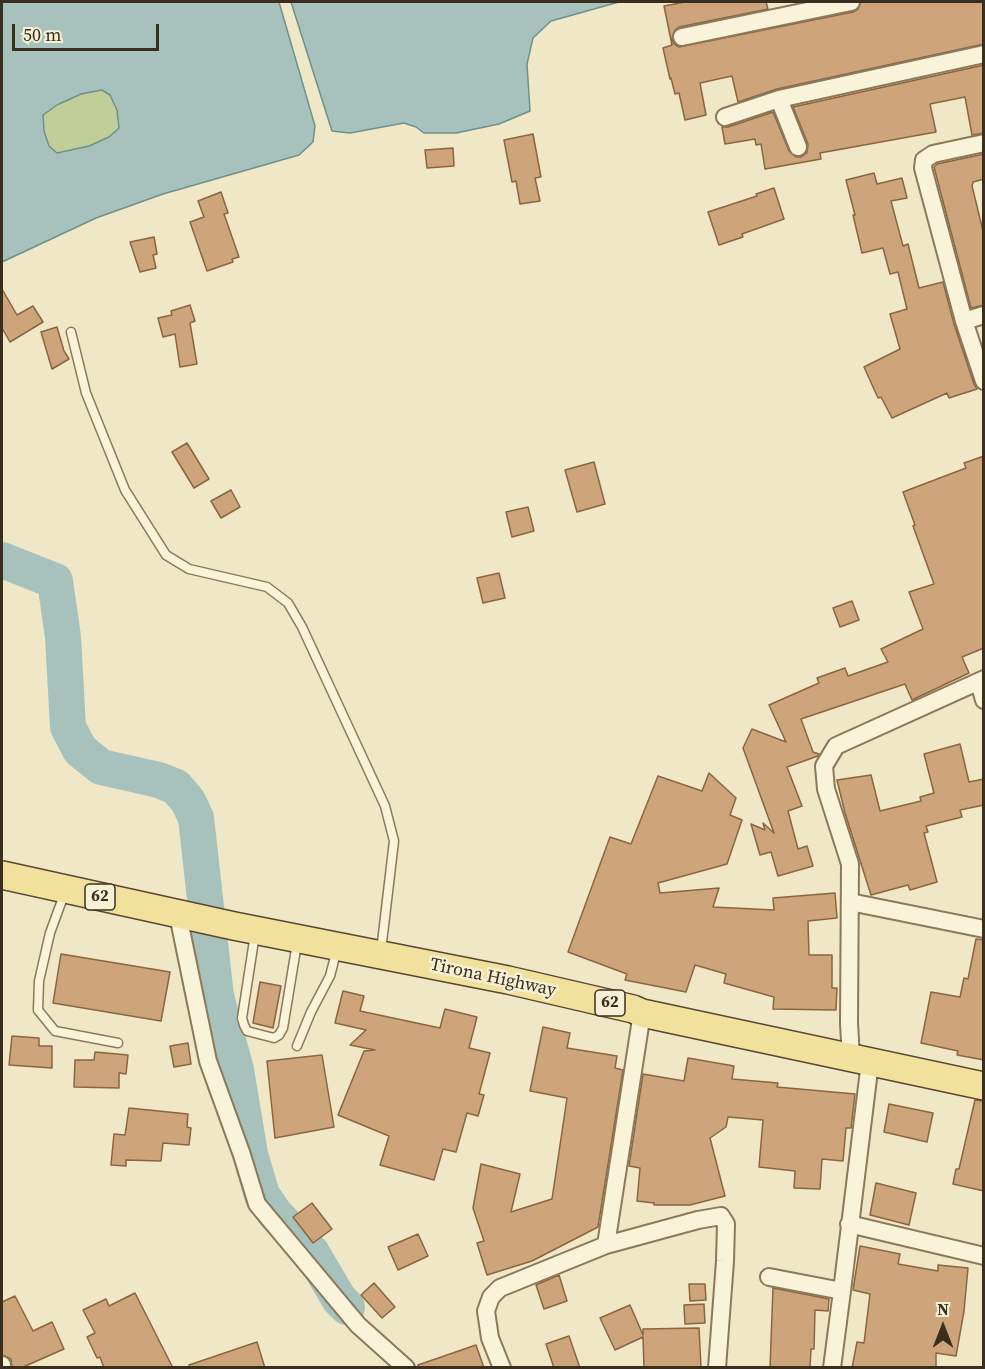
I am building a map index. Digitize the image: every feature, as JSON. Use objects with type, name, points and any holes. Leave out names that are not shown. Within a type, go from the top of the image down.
[{"type":"main road","name":"Tirona Highway","points":[[2,875],[245,928],[508,980],[642,1013],[984,1086]]},
{"type":"street","points":[[682,37],[851,2]]},
{"type":"street","points":[[725,117],[779,99],[984,54]]},
{"type":"street","points":[[779,99],[798,147]]},
{"type":"street","points":[[984,142],[933,154],[924,160],[922,168],[964,321],[984,381]]},
{"type":"street","points":[[964,321],[984,315]]},
{"type":"street","points":[[832,1368],[867,1097],[861,1060],[849,1023],[850,864],[826,789],[824,766],[836,746],[981,680],[984,700]]},
{"type":"street","points":[[850,902],[984,929]]},
{"type":"street","points":[[188,916],[208,1061],[257,1204],[358,1325],[406,1368]]},
{"type":"street","points":[[606,1245],[642,1013]]},
{"type":"street","points":[[502,1368],[490,1338],[486,1311],[491,1297],[500,1288],[606,1245],[721,1216],[726,1224],[717,1368]]},
{"type":"street","points":[[849,1224],[984,1256]]},
{"type":"street","points":[[769,1276],[842,1291]]},
{"type":"lane","points":[[71,332],[86,393],[125,490],[166,555],[189,569],[267,587],[288,603],[302,627],[385,806],[394,842],[381,954]]},
{"type":"lane","points":[[66,889],[50,933],[39,981],[38,1010],[55,1031],[118,1043]]},
{"type":"lane","points":[[245,928],[242,1018],[247,1031],[274,1038],[283,1028],[298,938]]},
{"type":"lane","points":[[297,1046],[311,1012],[330,976],[338,945]]},
{"type":"green space","points":[[102,90],[110,94],[117,110],[119,128],[109,137],[89,146],[57,153],[49,146],[44,131],[43,115],[57,105],[81,94]]},
{"type":"water","points":[[2,2],[279,2],[315,126],[313,142],[299,155],[163,194],[96,218],[2,262]],"holes":[[[102,90],[110,95],[117,110],[119,128],[109,137],[89,146],[57,153],[49,146],[44,131],[43,115],[57,105],[81,94]]]},
{"type":"water","points":[[291,2],[619,2],[551,21],[533,38],[527,64],[530,111],[499,124],[456,133],[424,133],[404,123],[350,133],[332,131]]},
{"type":"building","points":[[685,2],[766,2],[768,9],[679,27],[675,30],[672,39],[679,47],[853,12],[858,9],[861,2],[984,2],[984,44],[777,89],[738,102],[732,76],[700,83],[706,115],[685,120],[679,93],[675,94],[670,79],[663,48],[672,45],[664,6]]},
{"type":"building","points":[[984,65],[984,133],[972,135],[965,97],[930,104],[936,132],[820,153],[821,159],[765,169],[761,144],[756,145],[755,139],[725,144],[722,127],[773,112],[789,151],[796,157],[801,157],[807,153],[808,144],[793,107]]},
{"type":"building","points":[[533,134],[541,177],[535,178],[540,201],[520,204],[516,181],[512,182],[504,140]]},
{"type":"building","points":[[453,148],[454,166],[427,168],[425,150]]},
{"type":"building","points":[[984,154],[984,179],[973,182],[972,186],[984,235],[984,305],[971,308],[934,167],[937,164]]},
{"type":"building","points":[[874,173],[877,184],[902,178],[907,198],[891,201],[903,246],[908,244],[919,288],[943,282],[954,324],[977,389],[949,398],[947,393],[892,418],[881,397],[878,398],[864,367],[900,349],[890,314],[907,309],[898,272],[890,274],[883,248],[862,253],[846,180]]},
{"type":"building","points":[[774,188],[784,219],[719,245],[708,212]]},
{"type":"building","points":[[221,192],[228,213],[224,214],[239,257],[232,259],[233,262],[207,271],[190,222],[204,217],[198,201]]},
{"type":"building","points":[[154,237],[157,254],[153,255],[156,268],[140,272],[130,242]]},
{"type":"building","points":[[2,289],[17,315],[33,306],[43,322],[10,342],[2,328]]},
{"type":"building","points":[[190,305],[195,321],[190,323],[197,364],[180,367],[175,334],[163,337],[158,318],[172,315],[171,311]]},
{"type":"building","points":[[57,327],[64,351],[69,359],[52,369],[41,332]]},
{"type":"building","points":[[187,443],[209,479],[194,488],[172,452]]},
{"type":"building","points":[[984,456],[984,648],[962,657],[969,673],[912,700],[905,684],[801,719],[813,752],[819,754],[787,767],[802,806],[788,811],[798,849],[807,846],[813,866],[778,876],[771,852],[760,855],[751,824],[765,830],[763,823],[774,833],[743,748],[752,729],[786,742],[769,705],[819,683],[817,678],[845,668],[848,676],[888,662],[881,649],[923,629],[909,592],[934,584],[903,492],[966,468],[964,463]]},
{"type":"building","points":[[594,462],[605,504],[577,512],[565,470]]},
{"type":"building","points":[[231,490],[240,507],[221,518],[211,501]]},
{"type":"building","points":[[528,507],[534,531],[512,537],[506,512]]},
{"type":"building","points":[[499,573],[505,598],[483,603],[477,578]]},
{"type":"building","points":[[852,601],[859,620],[840,627],[833,608]]},
{"type":"building","points":[[960,744],[969,782],[984,779],[984,805],[960,810],[962,817],[926,826],[928,832],[924,833],[937,882],[910,890],[908,885],[871,895],[837,780],[871,775],[880,811],[921,801],[920,797],[934,793],[924,754]]},
{"type":"building","points":[[709,773],[736,798],[730,815],[742,820],[727,864],[658,883],[660,893],[719,888],[713,907],[774,910],[773,898],[835,893],[837,918],[808,921],[809,955],[832,955],[832,988],[837,988],[836,1010],[773,1009],[774,997],[724,983],[726,974],[695,965],[686,992],[625,980],[627,974],[568,952],[610,837],[631,844],[658,776],[702,791]]},
{"type":"building","points":[[976,939],[984,940],[984,1060],[957,1055],[958,1051],[921,1043],[931,992],[960,997],[964,978],[968,979]]},
{"type":"building","points":[[61,954],[170,972],[161,1021],[53,1003]]},
{"type":"building","points":[[260,982],[281,986],[273,1028],[253,1023]]},
{"type":"building","points":[[343,991],[364,996],[360,1011],[440,1028],[445,1009],[477,1017],[469,1048],[490,1053],[479,1094],[484,1095],[478,1116],[467,1113],[456,1152],[443,1149],[434,1180],[380,1165],[389,1136],[338,1115],[364,1051],[375,1050],[350,1045],[366,1030],[335,1023]]},
{"type":"building","points":[[543,1027],[570,1033],[567,1048],[617,1056],[615,1068],[623,1070],[598,1227],[532,1261],[487,1275],[477,1243],[484,1241],[473,1208],[481,1164],[520,1174],[511,1212],[552,1199],[567,1098],[530,1091]]},
{"type":"building","points":[[12,1036],[39,1038],[39,1046],[52,1046],[52,1068],[9,1065]]},
{"type":"building","points":[[188,1043],[191,1064],[174,1067],[170,1046]]},
{"type":"building","points":[[95,1052],[128,1055],[126,1074],[119,1073],[119,1088],[74,1087],[75,1060],[94,1060]]},
{"type":"building","points":[[322,1055],[334,1127],[275,1138],[267,1061]]},
{"type":"building","points":[[688,1058],[734,1066],[732,1079],[778,1083],[777,1087],[855,1094],[851,1128],[846,1128],[843,1161],[822,1159],[820,1189],[794,1188],[795,1171],[759,1167],[763,1120],[728,1117],[726,1127],[710,1138],[725,1196],[690,1205],[654,1205],[654,1203],[637,1201],[640,1168],[629,1166],[643,1074],[684,1081]]},
{"type":"building","points":[[975,1100],[984,1101],[984,1191],[953,1184],[956,1169],[959,1169]]},
{"type":"building","points":[[889,1104],[933,1113],[927,1142],[884,1132]]},
{"type":"building","points":[[129,1108],[188,1114],[187,1127],[191,1128],[189,1145],[163,1143],[161,1161],[126,1160],[126,1166],[111,1165],[114,1134],[125,1135]]},
{"type":"building","points":[[876,1183],[916,1193],[909,1225],[870,1215]]},
{"type":"building","points":[[312,1203],[332,1229],[313,1243],[293,1217]]},
{"type":"building","points":[[418,1234],[428,1256],[398,1270],[388,1247]]},
{"type":"building","points":[[860,1246],[900,1254],[898,1264],[938,1271],[938,1265],[968,1268],[964,1311],[956,1356],[936,1353],[936,1368],[852,1368],[857,1342],[864,1343],[870,1294],[853,1290]]},
{"type":"building","points":[[559,1275],[567,1301],[544,1309],[536,1285]]},
{"type":"building","points":[[374,1283],[395,1307],[382,1318],[361,1295]]},
{"type":"building","points":[[689,1284],[705,1284],[706,1300],[690,1301]]},
{"type":"building","points":[[773,1288],[829,1299],[828,1311],[815,1310],[814,1349],[811,1349],[810,1368],[770,1368]]},
{"type":"building","points":[[135,1293],[173,1368],[104,1368],[100,1357],[97,1358],[87,1337],[95,1333],[83,1310],[106,1299],[109,1306]]},
{"type":"building","points":[[15,1296],[33,1331],[52,1322],[64,1349],[21,1368],[12,1368],[11,1359],[2,1355],[2,1302]]},
{"type":"building","points":[[704,1304],[705,1323],[685,1324],[684,1305]]},
{"type":"building","points":[[630,1305],[643,1335],[643,1329],[699,1328],[701,1367],[644,1368],[643,1337],[615,1350],[600,1318]]},
{"type":"building","points":[[569,1336],[580,1368],[554,1368],[546,1344]]},
{"type":"building","points":[[257,1342],[265,1368],[189,1368],[189,1365]]},
{"type":"building","points":[[476,1345],[484,1368],[418,1368],[418,1365]]},
{"type":"waterway","points":[[2,560],[55,581],[63,637],[68,727],[80,750],[101,767],[159,780],[176,787],[188,801],[196,818],[216,996],[236,1070],[250,1154],[262,1195],[275,1214],[312,1253],[339,1299],[347,1307]]}]
